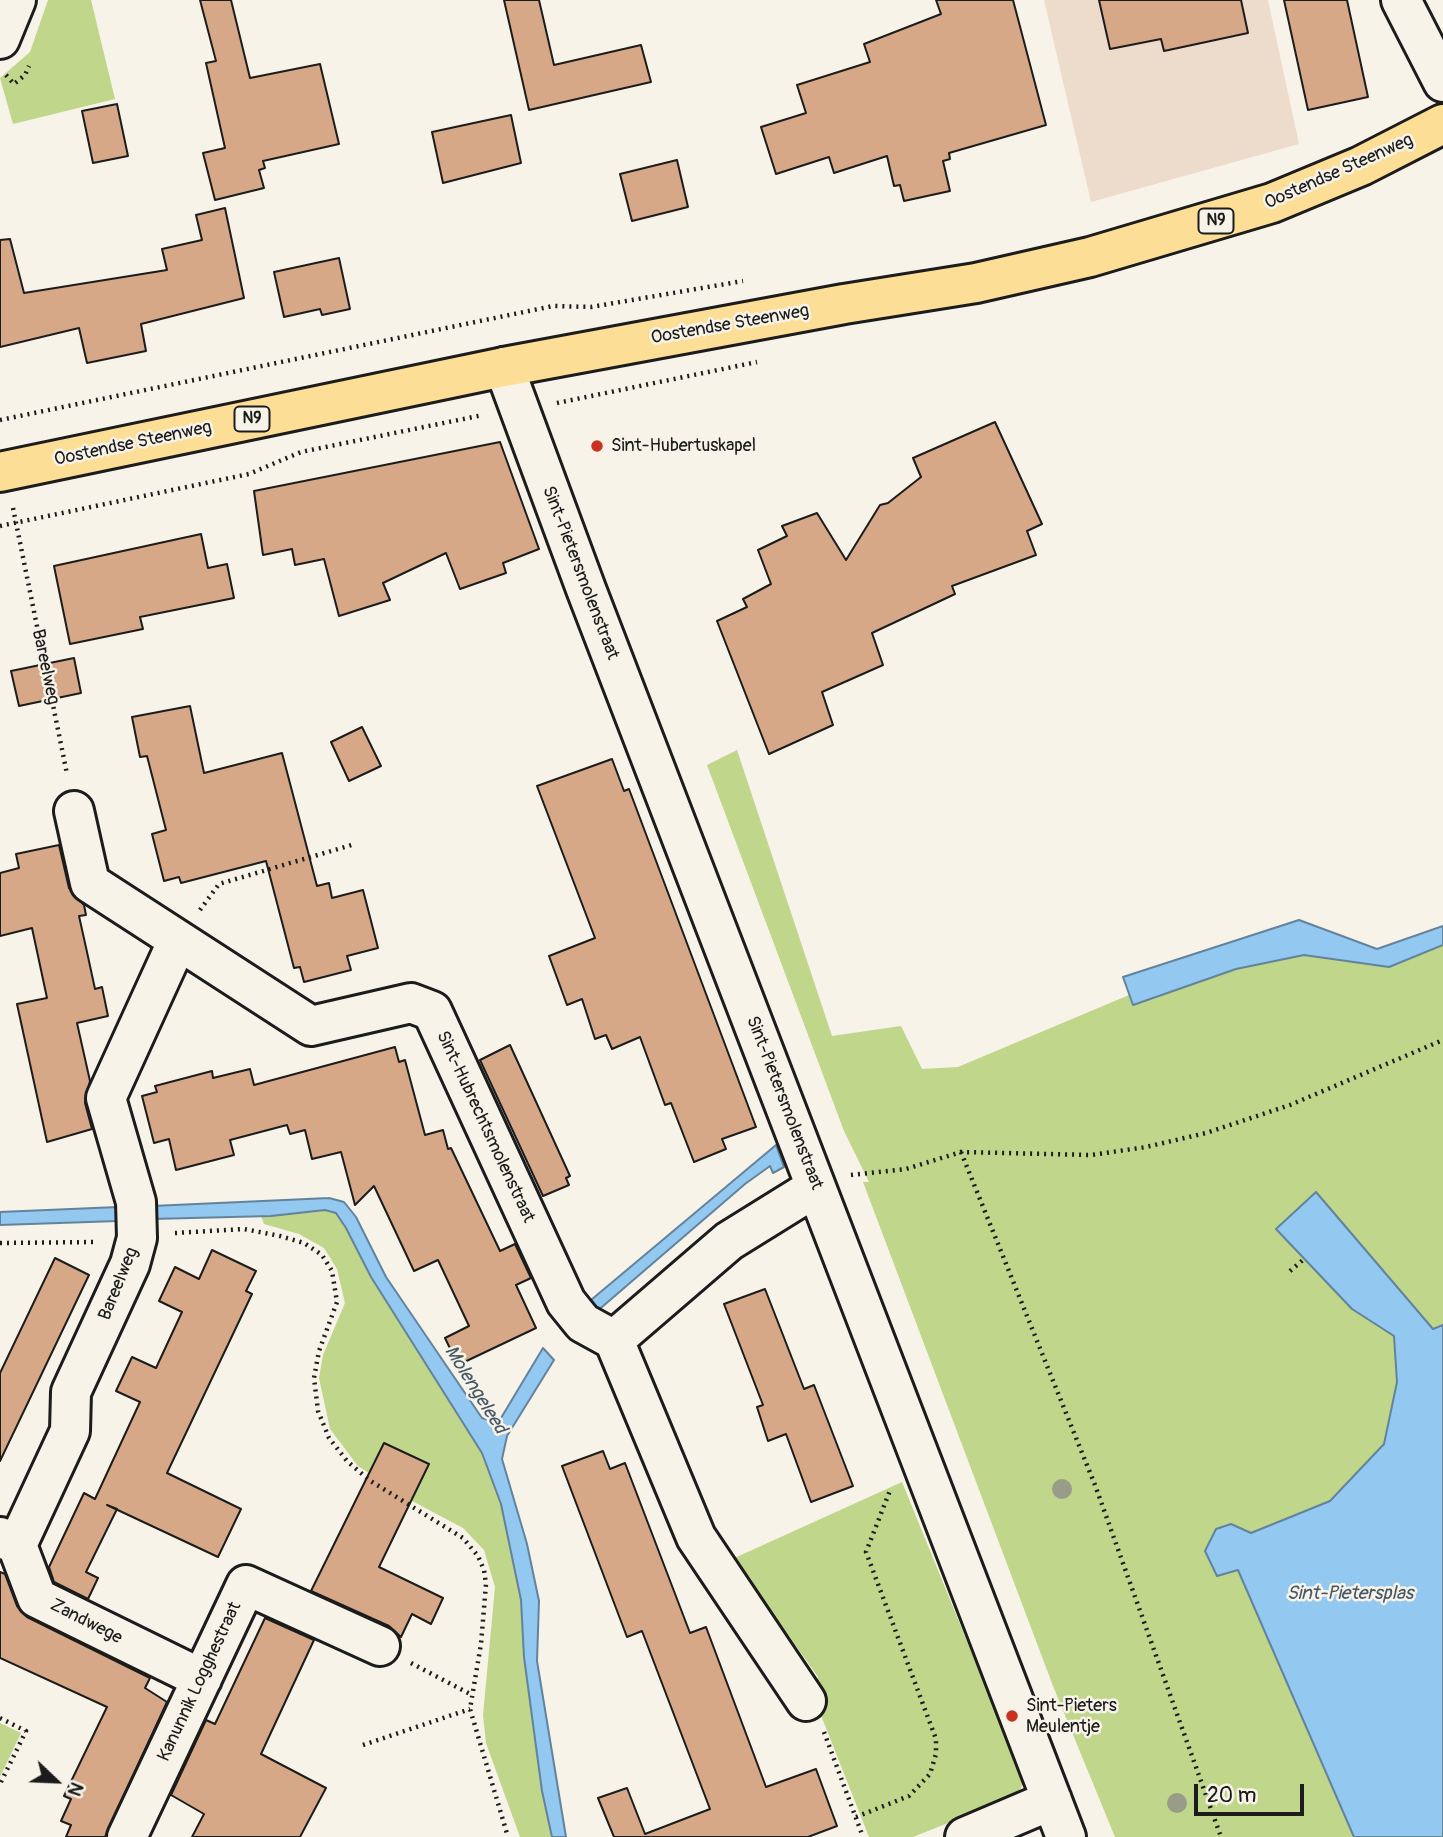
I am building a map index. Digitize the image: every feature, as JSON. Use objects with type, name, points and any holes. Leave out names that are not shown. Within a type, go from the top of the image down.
[{"type":"main road","name":"Oostendse Steenweg","points":[[0,472],[505,367],[844,304],[976,283],[1090,257],[1272,203],[1362,166],[1443,124]]},
{"type":"street","points":[[0,38],[16,0]]},
{"type":"street","points":[[1401,0],[1443,82]]},
{"type":"street","name":"Sint-Pietersmolenstraat","points":[[505,367],[519,409],[830,1182],[1066,1837]]},
{"type":"street","name":"Sint-Hubrechtsmolenstraat","points":[[75,811],[90,883],[311,1026],[411,1003],[432,1010],[566,1302],[583,1322],[614,1340]]},
{"type":"street","name":"Bareelweg","points":[[9,1541],[70,1431],[71,1392],[130,1264],[137,1238],[136,1202],[106,1098],[178,940]]},
{"type":"street","points":[[806,1701],[717,1573],[696,1537],[614,1340],[729,1241],[830,1182]]},
{"type":"street","name":"Zandwege","points":[[9,1541],[37,1598],[202,1679]]},
{"type":"street","name":"Kanunnik Logghestraat","points":[[127,1837],[246,1584],[380,1646]]},
{"type":"street","points":[[965,1837],[1052,1800]]},
{"type":"path","points":[[0,420],[553,306],[591,307],[751,279]]},
{"type":"path","points":[[0,526],[249,474],[301,452],[687,376]]},
{"type":"path","name":"Bareelweg","points":[[16,523],[75,811]]},
{"type":"path","points":[[178,940],[219,884],[355,844]]},
{"type":"path","points":[[830,1182],[906,1169],[961,1152],[1091,1155],[1146,1147],[1206,1133],[1290,1105],[1443,1040]]},
{"type":"path","points":[[961,1152],[1096,1485],[1221,1837]]},
{"type":"path","points":[[0,1243],[137,1238],[198,1230],[244,1229],[304,1243],[322,1255],[332,1271],[337,1302],[319,1351],[314,1378],[318,1411],[329,1438],[347,1461],[369,1480],[463,1538],[478,1556],[486,1584],[470,1709],[508,1837]]},
{"type":"path","points":[[1290,1271],[1304,1259]]},
{"type":"path","points":[[856,1817],[909,1796],[930,1774],[936,1754],[936,1739],[866,1552],[894,1481]]},
{"type":"path","points":[[380,1646],[472,1695]]},
{"type":"path","points":[[806,1701],[820,1721],[863,1837]]},
{"type":"path","points":[[363,1745],[470,1709]]},
{"type":"path","points":[[0,1718],[26,1731],[0,1784]]},
{"type":"shaded area","points":[[1044,0],[1268,0],[1299,144],[1091,202]]},
{"type":"green space","points":[[48,0],[91,0],[115,99],[13,124],[0,78],[30,52]]},
{"type":"green space","points":[[737,750],[832,1036],[901,1026],[922,1069],[958,1067],[1129,995],[1133,1005],[1236,969],[1304,955],[1389,967],[1443,945],[1443,1837],[1115,1837],[1053,1686],[863,1182],[869,1182],[844,1131],[707,765]]},
{"type":"green space","points":[[325,1210],[336,1213],[346,1228],[458,1412],[482,1453],[501,1504],[521,1600],[524,1657],[542,1791],[552,1837],[520,1837],[486,1743],[483,1715],[495,1587],[484,1550],[463,1528],[414,1502],[358,1466],[330,1429],[319,1378],[323,1355],[345,1303],[337,1269],[324,1248],[299,1234],[264,1224],[261,1216]]},
{"type":"green space","points":[[902,1482],[1024,1781],[1020,1790],[1008,1799],[913,1837],[869,1837],[813,1695],[818,1677],[764,1601],[750,1599],[730,1560]]},
{"type":"green space","points":[[0,1723],[21,1733],[0,1777]]},
{"type":"water","points":[[1299,920],[1377,949],[1443,926],[1443,945],[1389,967],[1304,955],[1236,969],[1133,1005],[1123,977]]},
{"type":"water","points":[[776,1145],[784,1167],[773,1173],[770,1166],[745,1184],[595,1313],[585,1305]]},
{"type":"water","name":"Sint-Pietersplas","points":[[1316,1192],[1433,1329],[1443,1325],[1443,1837],[1354,1837],[1238,1570],[1217,1576],[1205,1551],[1216,1529],[1231,1524],[1251,1533],[1330,1501],[1384,1444],[1397,1382],[1394,1336],[1352,1309],[1276,1229]]},
{"type":"water","points":[[329,1198],[344,1202],[356,1217],[386,1277],[482,1418],[492,1421],[501,1418],[543,1348],[554,1360],[507,1436],[502,1459],[527,1544],[539,1601],[537,1661],[566,1837],[552,1837],[542,1791],[524,1657],[521,1600],[501,1504],[482,1453],[371,1277],[336,1213],[325,1210],[271,1216],[152,1219],[152,1206]]},
{"type":"water","points":[[118,1207],[118,1221],[0,1225],[0,1212]]},
{"type":"building","points":[[200,0],[231,0],[250,78],[320,64],[339,144],[263,161],[265,168],[259,170],[264,188],[215,200],[203,153],[225,148],[206,63],[216,61]]},
{"type":"building","points":[[504,0],[539,0],[554,65],[641,45],[651,82],[529,110]]},
{"type":"building","points":[[936,0],[1013,0],[1046,125],[949,153],[950,159],[943,161],[950,191],[904,201],[900,185],[894,186],[887,156],[834,173],[829,157],[776,174],[761,127],[806,113],[797,85],[870,62],[864,44],[941,14]]},
{"type":"building","points":[[1099,0],[1241,0],[1248,33],[1164,51],[1161,39],[1110,49]]},
{"type":"building","points":[[1284,0],[1347,0],[1368,97],[1308,110]]},
{"type":"building","points":[[117,104],[128,156],[93,163],[82,111]]},
{"type":"building","points":[[511,115],[521,163],[443,183],[432,132]]},
{"type":"building","points":[[677,160],[688,207],[632,221],[620,174]]},
{"type":"building","points":[[225,208],[244,298],[141,324],[146,351],[87,363],[79,328],[0,347],[0,240],[10,239],[24,293],[167,270],[162,249],[202,240],[196,215]]},
{"type":"building","points":[[339,258],[350,309],[322,315],[320,309],[284,317],[274,272]]},
{"type":"building","points":[[995,422],[1042,524],[1027,531],[1036,555],[952,586],[955,594],[872,633],[883,665],[822,692],[833,725],[769,754],[717,621],[747,607],[743,599],[771,584],[758,550],[787,536],[782,526],[817,513],[846,560],[880,505],[888,503],[921,477],[913,458]]},
{"type":"building","points":[[500,442],[539,549],[503,563],[506,573],[460,589],[446,553],[383,583],[390,600],[339,616],[324,559],[295,565],[292,549],[263,555],[254,491]]},
{"type":"building","points":[[201,534],[208,568],[227,564],[234,598],[140,617],[143,629],[70,644],[54,566]]},
{"type":"building","points":[[74,658],[81,693],[19,706],[11,671]]},
{"type":"building","points":[[190,706],[204,773],[282,753],[317,886],[329,883],[332,898],[363,890],[378,948],[347,956],[351,970],[304,982],[300,967],[294,968],[266,861],[181,883],[179,877],[164,881],[152,834],[166,830],[147,756],[140,757],[132,717]]},
{"type":"building","points":[[362,727],[381,766],[349,781],[331,742]]},
{"type":"building","points":[[612,759],[624,791],[629,789],[756,1127],[722,1139],[726,1149],[694,1162],[671,1103],[665,1105],[640,1037],[612,1049],[606,1035],[595,1039],[582,999],[567,1005],[549,956],[595,938],[537,786]]},
{"type":"building","points":[[59,845],[69,888],[84,905],[86,915],[79,916],[95,989],[102,987],[108,1016],[77,1023],[90,1081],[85,1103],[92,1129],[47,1142],[17,1004],[47,998],[32,928],[0,936],[0,873],[19,868],[16,854]]},
{"type":"building","points":[[510,1045],[570,1176],[566,1178],[569,1185],[543,1196],[480,1060]]},
{"type":"building","points":[[395,1047],[399,1062],[405,1060],[425,1135],[443,1130],[448,1149],[451,1148],[500,1251],[515,1244],[531,1278],[516,1285],[536,1328],[458,1365],[445,1338],[469,1326],[438,1260],[414,1271],[374,1186],[355,1205],[341,1152],[312,1159],[305,1130],[290,1134],[287,1125],[230,1140],[234,1155],[176,1170],[169,1139],[154,1143],[142,1096],[157,1092],[155,1086],[212,1071],[213,1078],[250,1069],[254,1085]]},
{"type":"building","points":[[212,1250],[256,1271],[246,1291],[252,1294],[167,1473],[241,1509],[218,1557],[117,1510],[86,1572],[98,1578],[88,1599],[54,1582],[49,1567],[84,1493],[95,1499],[140,1402],[116,1391],[132,1357],[156,1368],[182,1312],[159,1301],[175,1267],[199,1279]]},
{"type":"building","points":[[55,1258],[89,1275],[0,1461],[0,1373]]},
{"type":"building","points":[[765,1289],[804,1389],[814,1385],[853,1486],[811,1502],[786,1434],[768,1441],[757,1407],[763,1405],[724,1304]]},
{"type":"building","points":[[384,1443],[429,1464],[379,1567],[443,1598],[431,1624],[412,1614],[401,1637],[389,1626],[311,1591]]},
{"type":"building","points":[[603,1451],[610,1469],[625,1463],[690,1633],[706,1627],[766,1787],[816,1769],[837,1826],[808,1837],[614,1837],[598,1798],[627,1788],[645,1834],[710,1809],[642,1631],[627,1637],[562,1466]]},
{"type":"building","points":[[0,1572],[5,1574],[17,1606],[27,1617],[150,1678],[145,1688],[167,1702],[105,1837],[66,1837],[71,1825],[61,1821],[71,1799],[64,1796],[107,1707],[0,1658]]},
{"type":"building","points":[[265,1618],[314,1640],[261,1754],[326,1788],[300,1837],[192,1837],[204,1814],[171,1795],[206,1720],[215,1724]]},
{"type":"place","name":"Sint-Hubertuskapel","points":[[597,446]]},
{"type":"place","name":"Sint-Pieters Meulentje","points":[[1012,1716]]},
{"type":"water label","name":"Molengeleed","points":[[475,1390]]}]
